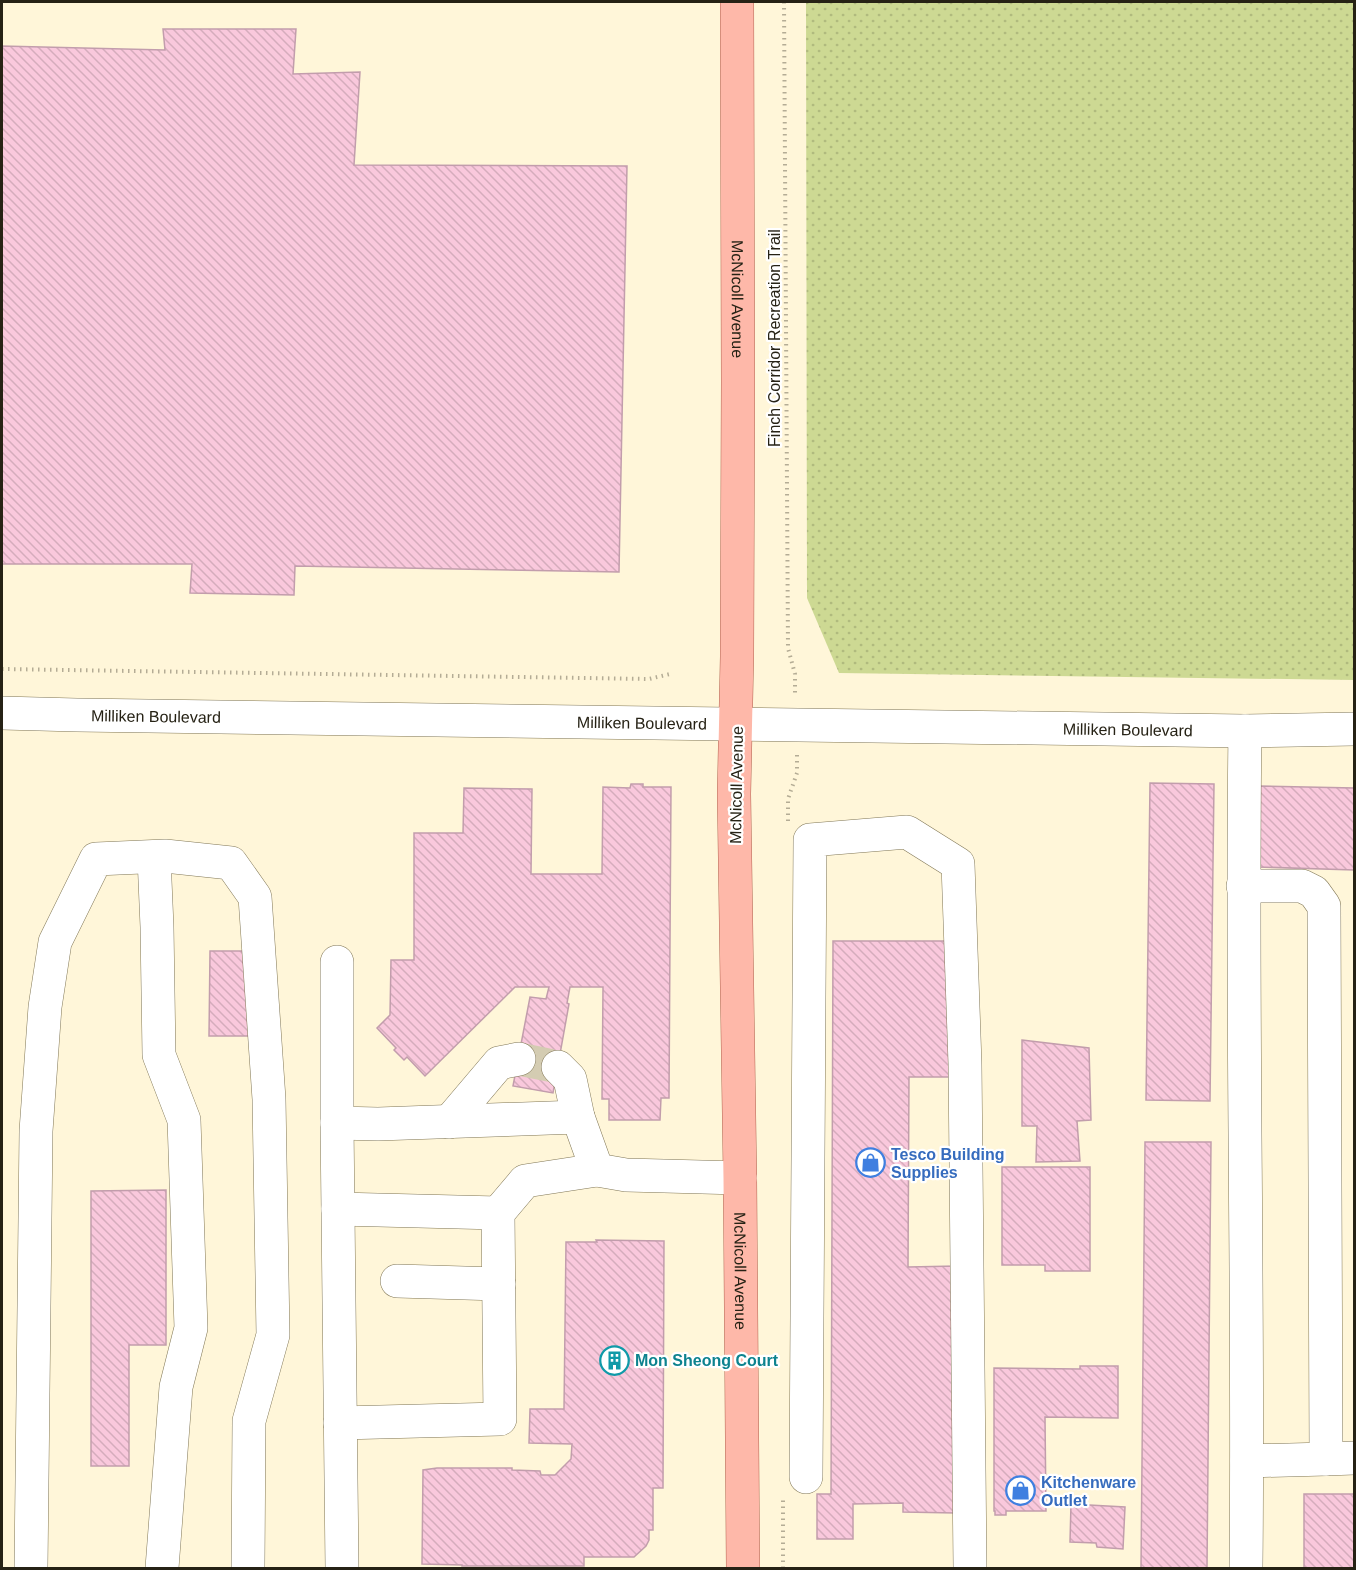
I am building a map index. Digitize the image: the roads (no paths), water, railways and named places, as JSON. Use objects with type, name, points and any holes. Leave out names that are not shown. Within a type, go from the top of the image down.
[{"type":"main road","name":"McNicoll Avenue","points":[[737,2],[738,381],[735,818],[743,1569]]},
{"type":"street","name":"Milliken Boulevard","points":[[2,713],[1245,731],[1354,729]]},
{"type":"street","points":[[1245,731],[1243,886],[1246,1569]]},
{"type":"street","points":[[806,1477],[810,840],[907,832],[958,864],[965,1064],[970,1569]]},
{"type":"street","points":[[31,1569],[36,1131],[45,1007],[55,942],[96,859],[165,856],[231,862],[255,897],[269,1100],[273,1335],[249,1421],[248,1569]]},
{"type":"street","points":[[154,857],[159,1055],[184,1120],[191,1328],[176,1387],[162,1569]]},
{"type":"street","points":[[1243,886],[1302,886],[1314,892],[1324,906],[1340,1171],[1340,1459],[1247,1461]]},
{"type":"street","points":[[337,962],[336,1123],[342,1569]]},
{"type":"street","points":[[448,1122],[499,1062],[519,1059]]},
{"type":"street","points":[[558,1067],[570,1079],[578,1118],[597,1170]]},
{"type":"street","points":[[336,1123],[378,1124],[578,1118]]},
{"type":"street","points":[[340,1423],[500,1419],[498,1213],[525,1181],[597,1170],[626,1175],[740,1178]]},
{"type":"street","points":[[338,1209],[498,1213]]},
{"type":"street","points":[[397,1281],[499,1284]]},
{"type":"tunnel","points":[[519,1059],[558,1067]]},
{"type":"place","name":"Tesco Building Supplies","points":[[870,1163]]},
{"type":"place","name":"Mon Sheong Court","points":[[614,1360]]},
{"type":"place","name":"Kitchenware Outlet","points":[[1020,1491]]}]
